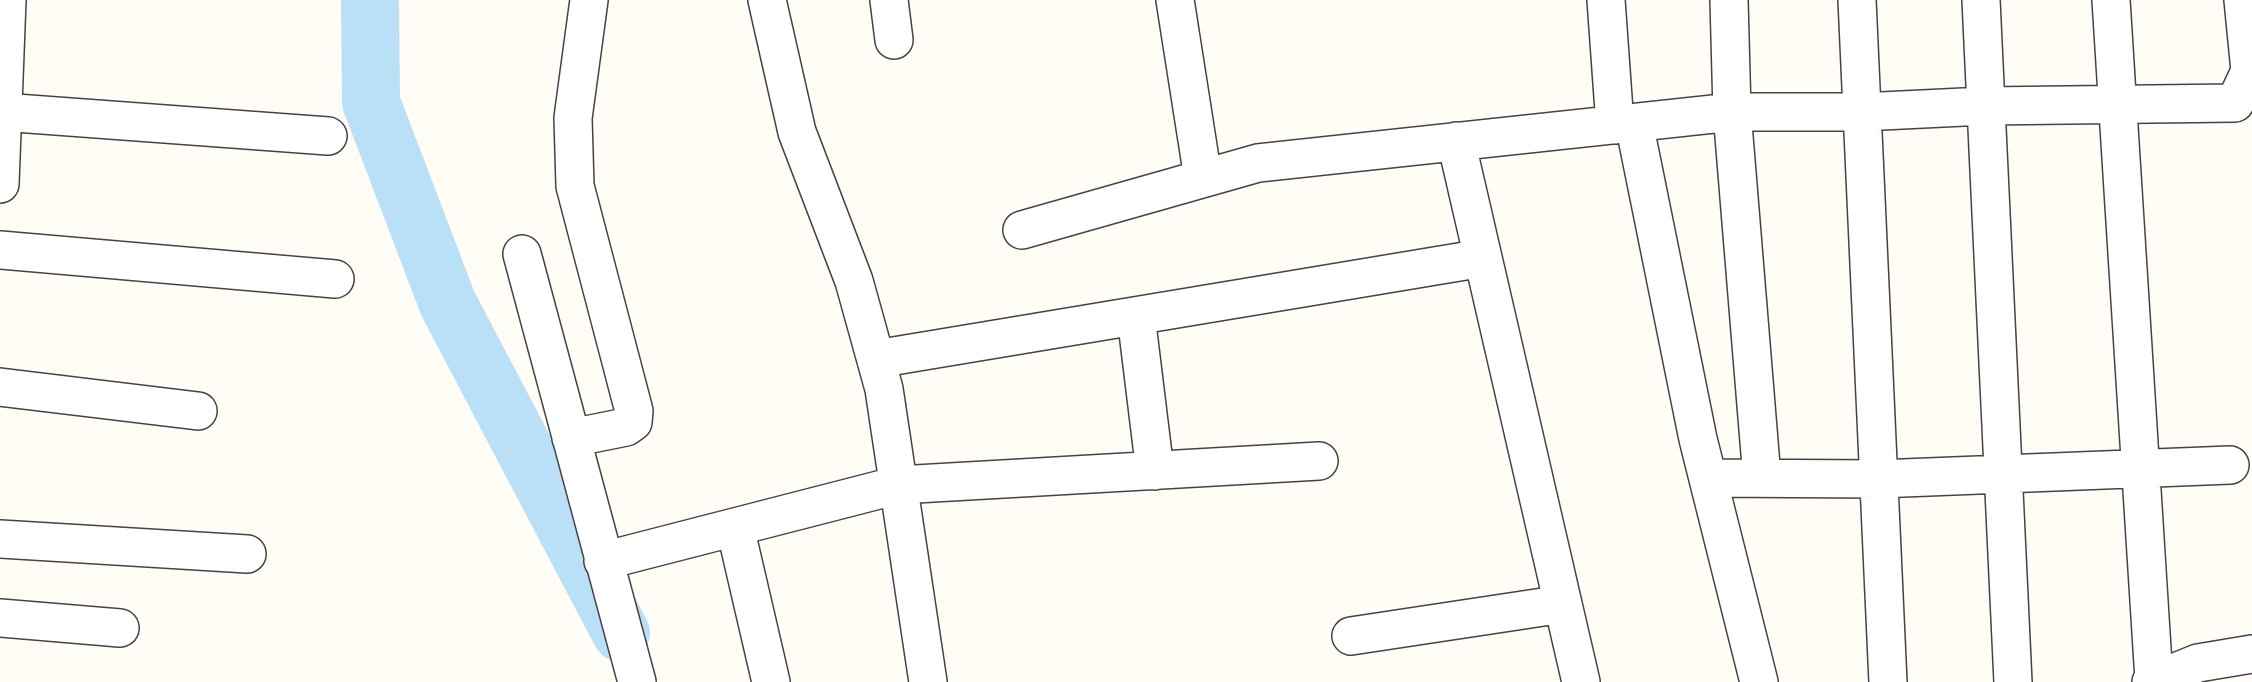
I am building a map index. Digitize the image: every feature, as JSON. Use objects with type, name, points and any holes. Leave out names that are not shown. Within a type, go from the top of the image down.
[{"type":"street","points":[[0,184],[6,0]]},
{"type":"street","points":[[571,438],[626,428],[632,422],[634,411],[575,186],[573,118],[589,0]]},
{"type":"street","points":[[767,0],[797,132],[854,281],[876,359],[928,682]]},
{"type":"street","points":[[890,0],[894,40]]},
{"type":"street","points":[[1175,0],[1203,178]]},
{"type":"street","points":[[1606,0],[1624,124],[1759,682]]},
{"type":"street","points":[[1729,0],[1731,112],[1762,478]]},
{"type":"street","points":[[1857,0],[1888,682]]},
{"type":"street","points":[[1981,0],[2013,682]]},
{"type":"street","points":[[2110,0],[2152,681],[2199,673],[2252,654]]},
{"type":"street","points":[[1022,230],[1258,163],[1731,112],[1861,112],[1984,106],[2235,103],[2248,85],[2243,0]]},
{"type":"street","points":[[2,112],[328,136]]},
{"type":"street","points":[[1456,141],[1581,682]]},
{"type":"street","points":[[0,250],[334,279]]},
{"type":"street","points":[[522,254],[637,682]]},
{"type":"street","points":[[876,359],[1483,258]]},
{"type":"street","points":[[1136,316],[1155,471]]},
{"type":"street","points":[[0,387],[198,411]]},
{"type":"street","points":[[603,561],[898,485],[1319,461]]},
{"type":"street","points":[[1708,478],[1878,479],[2230,465]]},
{"type":"street","points":[[735,527],[771,682]]},
{"type":"street","points":[[0,539],[247,554]]},
{"type":"street","points":[[1351,636],[1563,604]]},
{"type":"street","points":[[0,618],[120,628]]},
{"type":"waterway","points":[[370,0],[371,102],[448,304],[621,633]]}]
